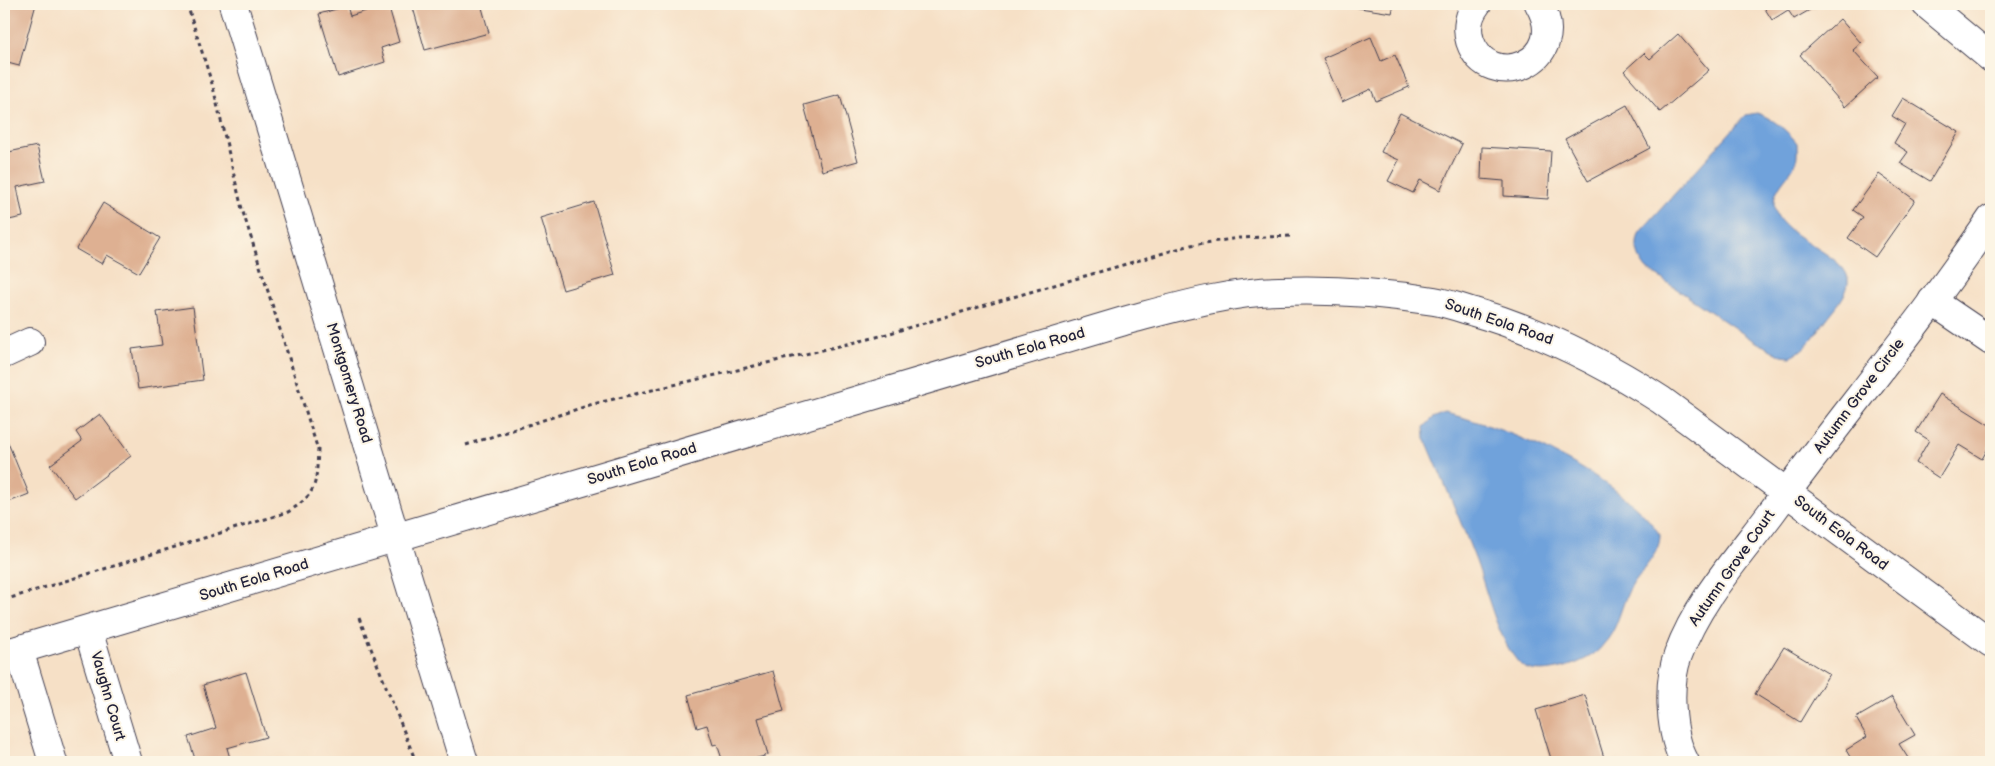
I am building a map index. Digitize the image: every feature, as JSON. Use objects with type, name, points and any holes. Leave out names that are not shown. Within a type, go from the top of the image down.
[{"type":"street","name":"Montgomery Road","points":[[233,4],[464,762]]},
{"type":"street","points":[[1477,4],[1470,15],[1469,38],[1479,57],[1500,68],[1524,65],[1535,59],[1543,48],[1548,27],[1545,6]]},
{"type":"street","points":[[1926,4],[1991,58]]},
{"type":"street","name":"Autumn Grove Circle","points":[[1786,492],[1932,301],[1991,219]]},
{"type":"street","name":"South Eola Road","points":[[11,652],[1124,321],[1226,297],[1278,291],[1353,293],[1435,301],[1522,328],[1567,346],[1624,376],[1713,437],[1991,643]]},
{"type":"street","points":[[1932,301],[1991,341]]},
{"type":"street","points":[[4,354],[30,342]]},
{"type":"street","name":"Autumn Grove Court","points":[[1685,762],[1673,728],[1672,693],[1677,657],[1693,620],[1786,492]]},
{"type":"street","name":"Vaughn Court","points":[[88,630],[128,762]]},
{"type":"street","points":[[11,652],[54,762]]},
{"type":"path","points":[[4,600],[288,512],[307,500],[314,486],[318,450],[242,209],[213,87],[187,4]]},
{"type":"path","points":[[466,445],[593,404],[873,338],[1191,245],[1239,238],[1292,236]]},
{"type":"path","points":[[359,618],[416,762]]},
{"type":"water","points":[[1757,113],[1779,125],[1797,143],[1795,163],[1775,197],[1775,210],[1780,220],[1802,239],[1839,264],[1846,273],[1848,283],[1841,301],[1812,339],[1802,350],[1790,357],[1782,356],[1751,339],[1647,269],[1641,260],[1637,247],[1640,232],[1746,115]]},
{"type":"water","points":[[1445,413],[1501,430],[1563,458],[1593,475],[1620,494],[1643,514],[1660,535],[1654,555],[1629,590],[1612,633],[1599,650],[1588,658],[1558,669],[1537,671],[1521,665],[1513,655],[1494,616],[1470,545],[1425,438],[1424,427],[1433,418]]},
{"type":"building","points":[[4,4],[36,4],[19,66],[4,62]]},
{"type":"building","points":[[388,4],[399,42],[381,48],[385,62],[338,77],[319,14],[347,6],[350,16]]},
{"type":"building","points":[[412,4],[481,4],[489,33],[425,50]]},
{"type":"building","points":[[1334,4],[1394,4],[1392,13]]},
{"type":"building","points":[[1762,4],[1820,4],[1794,19],[1788,10],[1772,20]]},
{"type":"building","points":[[1840,19],[1861,43],[1853,50],[1878,77],[1845,107],[1800,55]]},
{"type":"building","points":[[1678,34],[1709,70],[1660,112],[1624,71],[1644,53],[1650,59]]},
{"type":"building","points":[[1371,37],[1381,61],[1395,55],[1409,87],[1376,101],[1371,89],[1342,102],[1323,58]]},
{"type":"building","points":[[840,95],[858,161],[822,171],[804,105]]},
{"type":"building","points":[[1903,98],[1959,132],[1930,181],[1900,163],[1908,152],[1894,143],[1905,124],[1892,116]]},
{"type":"building","points":[[1627,105],[1650,148],[1588,181],[1565,139]]},
{"type":"building","points":[[1400,113],[1462,144],[1440,190],[1420,180],[1413,193],[1388,181],[1399,160],[1381,152]]},
{"type":"building","points":[[37,146],[45,181],[17,187],[23,217],[4,221],[4,183],[9,182],[4,153]]},
{"type":"building","points":[[1482,147],[1551,151],[1548,199],[1504,196],[1504,181],[1481,179]]},
{"type":"building","points":[[1879,174],[1915,200],[1875,257],[1848,238],[1863,217],[1853,210]]},
{"type":"building","points":[[594,202],[615,275],[563,290],[541,218]]},
{"type":"building","points":[[103,203],[160,238],[139,273],[107,255],[102,264],[76,249]]},
{"type":"building","points":[[193,307],[203,380],[138,389],[132,349],[162,345],[157,312]]},
{"type":"building","points":[[1940,394],[1991,426],[1991,443],[1982,459],[1959,445],[1939,478],[1916,463],[1929,440],[1916,432]]},
{"type":"building","points":[[100,414],[131,456],[75,498],[50,465],[82,441],[76,432]]},
{"type":"building","points":[[4,433],[29,494],[4,504]]},
{"type":"building","points":[[1784,647],[1829,674],[1800,722],[1755,694]]},
{"type":"building","points":[[773,671],[784,711],[758,718],[768,755],[743,762],[723,762],[717,744],[713,745],[707,725],[697,728],[688,695]]},
{"type":"building","points":[[246,672],[266,737],[227,748],[230,758],[215,762],[196,762],[188,737],[216,728],[203,685]]},
{"type":"building","points":[[1585,695],[1605,761],[1552,762],[1536,710]]},
{"type":"building","points":[[1892,697],[1915,735],[1899,744],[1908,758],[1900,762],[1853,762],[1846,750],[1867,737],[1856,718]]}]
